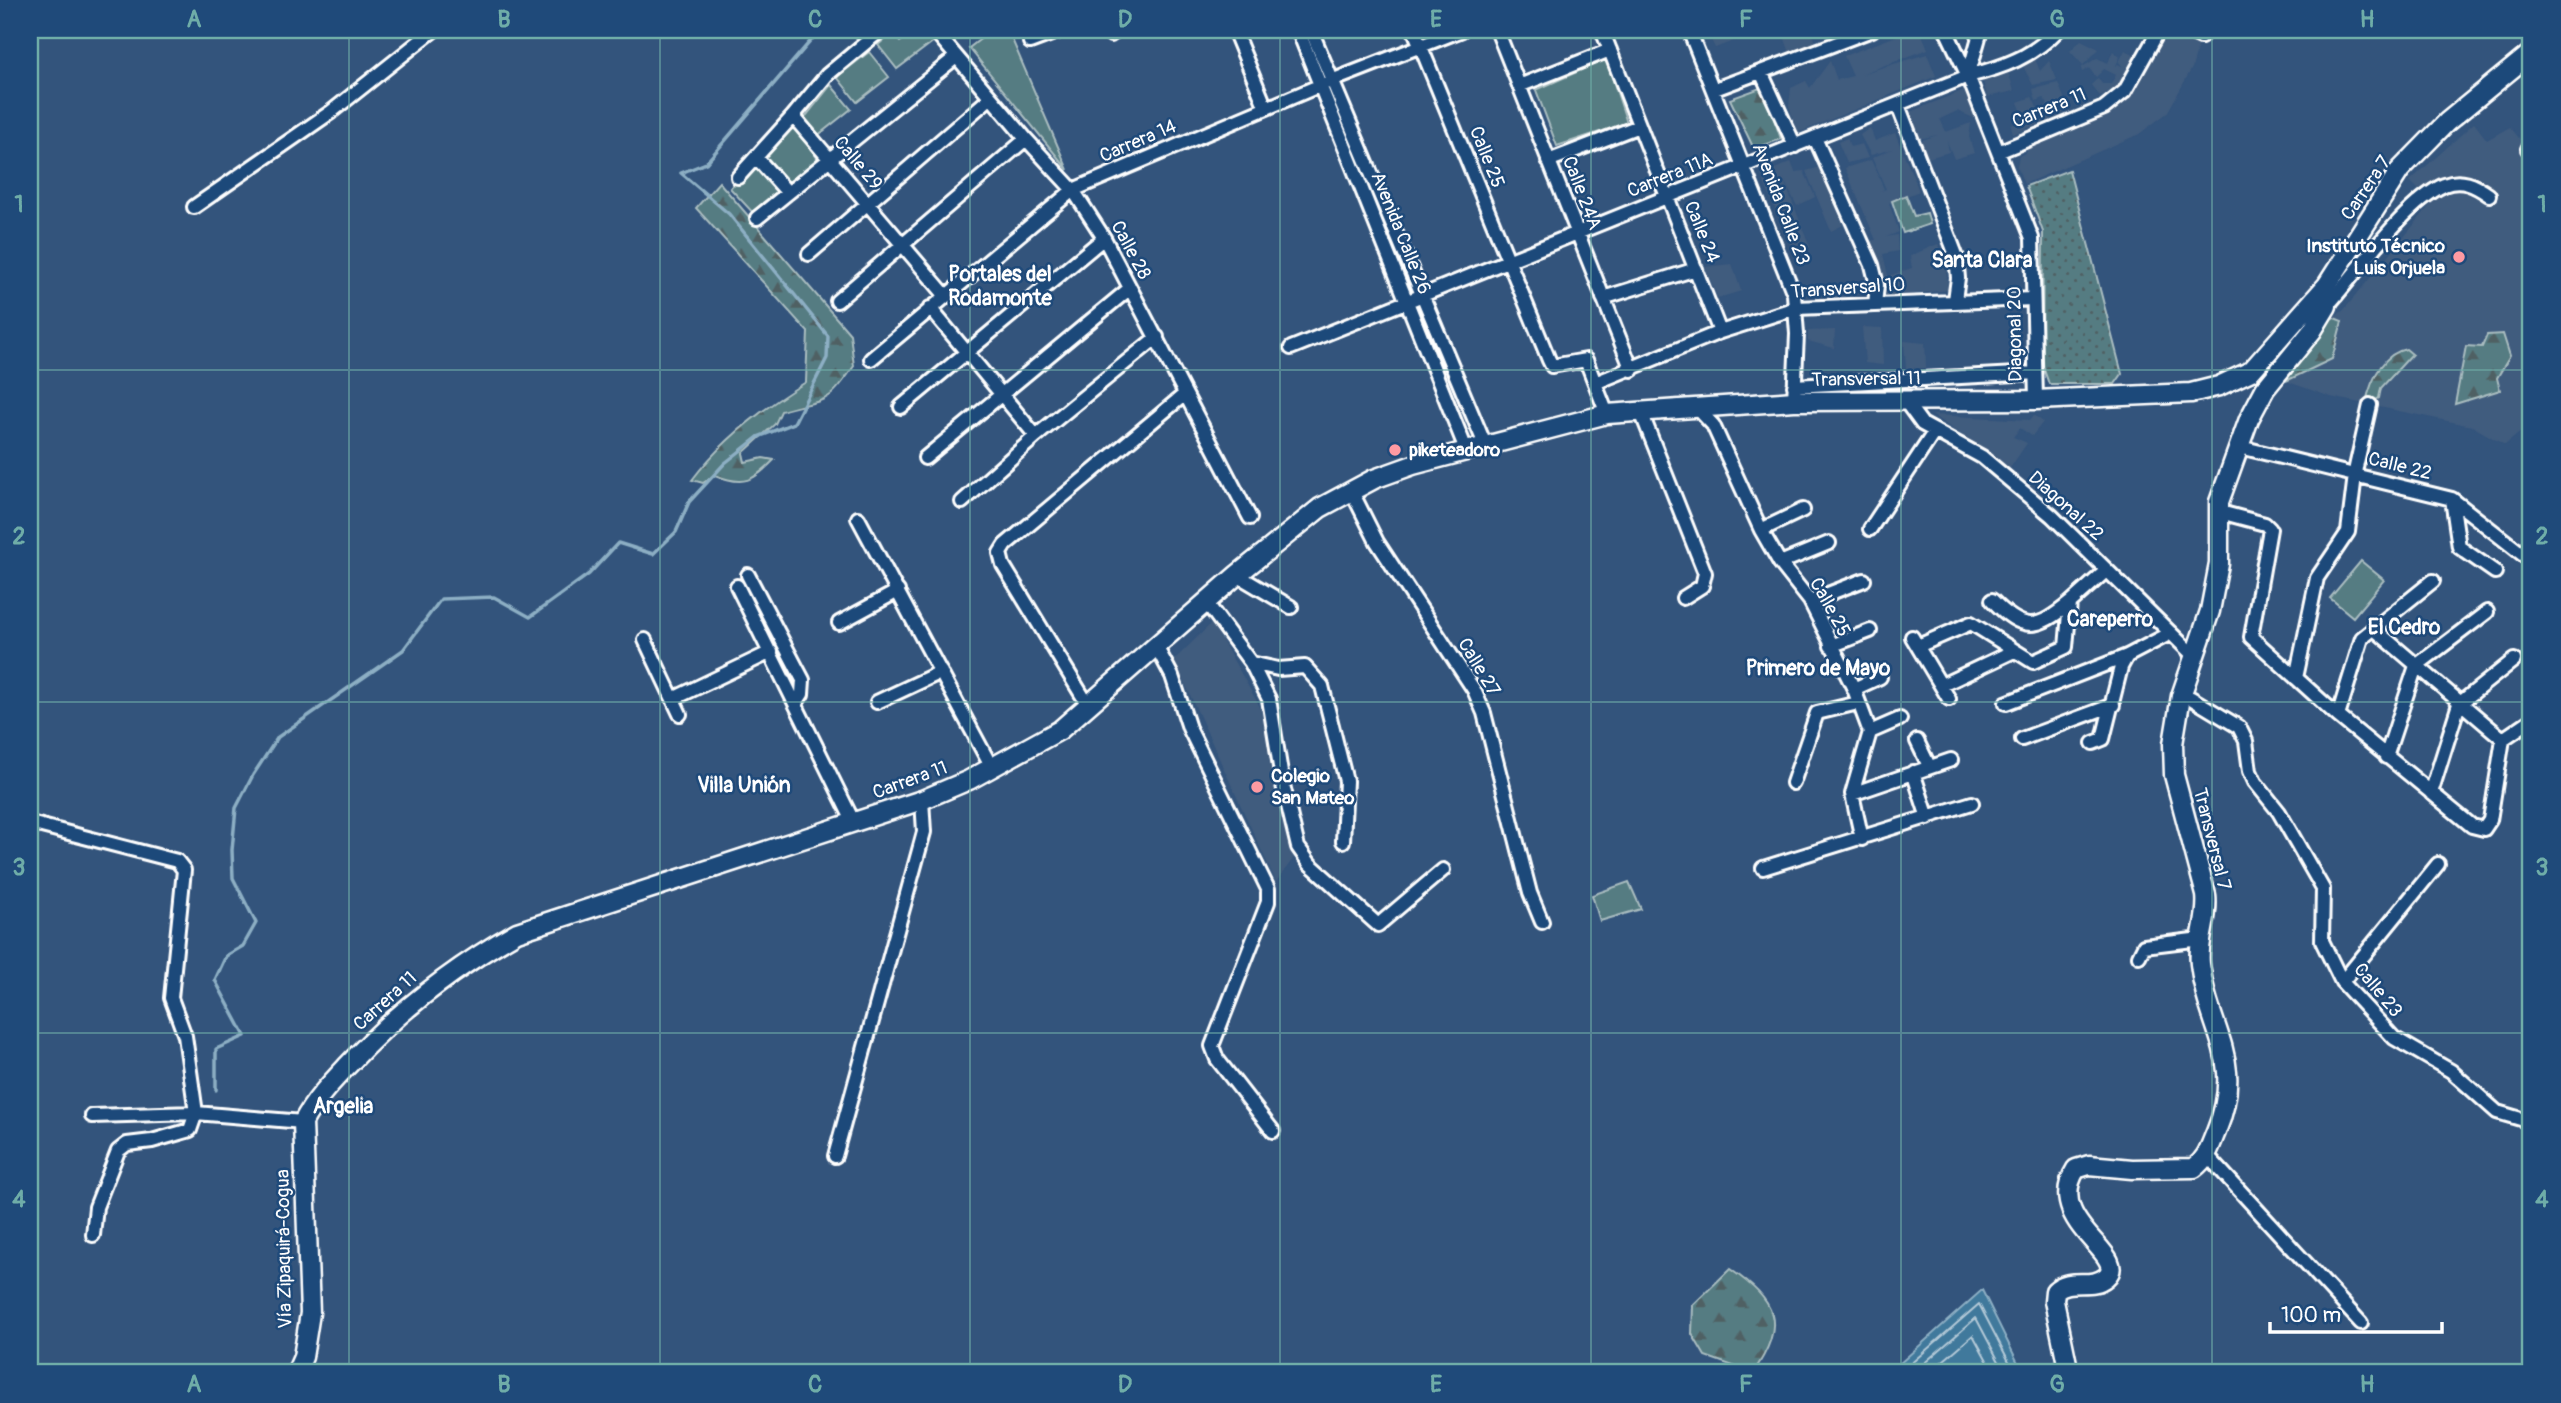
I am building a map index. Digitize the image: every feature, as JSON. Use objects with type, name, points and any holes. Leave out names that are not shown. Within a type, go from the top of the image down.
[{"type":"street","points":[[194,207],[331,112],[434,30]]},
{"type":"street","points":[[738,177],[827,75],[881,30]]},
{"type":"street","name":"Calle 28","points":[[934,30],[1073,190],[1104,238],[1250,518]]},
{"type":"street","points":[[1030,42],[1062,30]]},
{"type":"street","points":[[1234,30],[1266,108]]},
{"type":"street","name":"Avenida Calle 26","points":[[1298,30],[1326,82],[1486,447]]},
{"type":"street","name":"Avenida Calle 26","points":[[1311,30],[1326,82],[1466,452]]},
{"type":"street","name":"Calle 25","points":[[1414,30],[1552,366],[1587,360],[1607,414]]},
{"type":"street","name":"Carrera 14","points":[[871,359],[1073,190],[1326,82],[1462,30]]},
{"type":"street","name":"Calle 24A","points":[[1497,30],[1632,370]]},
{"type":"street","name":"Calle 24","points":[[1602,30],[1720,332]]},
{"type":"street","name":"Avenida Calle 23","points":[[1689,30],[1787,272],[1796,308],[1794,394]]},
{"type":"street","points":[[1715,89],[1872,30]]},
{"type":"street","name":"Diagonal 20","points":[[1946,30],[1968,76],[2032,238],[2036,400]]},
{"type":"street","points":[[1968,76],[1981,30]]},
{"type":"street","name":"Carrera 11A","points":[[1292,348],[1968,76],[2008,66],[2042,46],[2057,30]]},
{"type":"street","name":"Carrera 11","points":[[1998,152],[2104,108],[2125,90],[2159,30]]},
{"type":"street","points":[[2186,30],[2201,37]]},
{"type":"street","points":[[1519,86],[1610,50]]},
{"type":"street","name":"Carrera 7","points":[[2219,386],[2251,371],[2327,285],[2400,170],[2447,122],[2531,53]]},
{"type":"street","points":[[757,218],[956,57]]},
{"type":"street","points":[[1761,72],[1795,146]]},
{"type":"street","points":[[809,254],[990,97]]},
{"type":"street","points":[[1898,105],[1956,255],[1958,278],[1955,300]]},
{"type":"street","name":"Calle 29","points":[[793,116],[946,296]]},
{"type":"street","points":[[1548,161],[1639,126]]},
{"type":"street","points":[[1815,138],[1872,265],[1877,285],[1875,305]]},
{"type":"street","points":[[837,301],[1026,139]]},
{"type":"street","points":[[756,157],[788,193]]},
{"type":"street","points":[[2327,306],[2416,202],[2445,184],[2462,182],[2476,185],[2489,195]]},
{"type":"street","points":[[901,407],[1104,238]]},
{"type":"street","points":[[1603,298],[1696,269]]},
{"type":"street","points":[[2327,285],[2327,306]]},
{"type":"street","points":[[925,458],[1129,289]]},
{"type":"street","name":"Transversal 10","points":[[1595,383],[1720,332],[1796,308],[2033,299]]},
{"type":"street","name":"Transversal 7","points":[[2207,1155],[2227,1105],[2228,1061],[2200,969],[2201,939],[2208,914],[2206,895],[2174,775],[2173,744],[2180,696],[2212,599],[2219,564],[2219,502],[2249,419],[2265,389],[2312,331],[2327,306]]},
{"type":"street","points":[[930,308],[1036,436]]},
{"type":"street","points":[[962,502],[1036,436],[1157,337]]},
{"type":"street","points":[[1794,394],[2035,373]]},
{"type":"street","name":"Transversal 11","points":[[1516,440],[1607,414],[1697,408],[1794,394],[2036,400],[2191,393],[2219,386]]},
{"type":"street","points":[[1088,705],[1003,565],[1000,553],[1005,545],[1185,394]]},
{"type":"street","name":"Diagonal 22","points":[[1903,398],[1922,424],[1982,457],[2052,516],[2193,655]]},
{"type":"street","points":[[2296,678],[2316,578],[2348,531],[2356,467],[2370,405]]},
{"type":"street","name":"Calle 25","points":[[1697,408],[1713,425],[1761,530],[1780,563],[1810,601],[1830,646],[1854,689],[1870,732]]},
{"type":"street","points":[[1641,412],[1705,573],[1702,586],[1683,598]]},
{"type":"street","points":[[1870,529],[1935,431]]},
{"type":"street","name":"Carrera 11","points":[[303,1122],[320,1095],[378,1032],[443,978],[517,932],[922,800],[992,768],[1060,730],[1237,575],[1320,508],[1374,478],[1516,440]]},
{"type":"street","name":"Calle 22","points":[[2240,447],[2452,499],[2531,561]]},
{"type":"street","name":"Calle 27","points":[[1351,490],[1377,542],[1474,690],[1484,713],[1530,893],[1542,922]]},
{"type":"street","points":[[2452,499],[2459,547],[2495,572]]},
{"type":"street","points":[[1761,530],[1803,510]]},
{"type":"street","points":[[2220,512],[2265,524],[2270,529],[2251,637],[2338,716],[2472,826],[2484,829],[2490,820],[2503,739],[2531,720]]},
{"type":"street","points":[[858,518],[992,768]]},
{"type":"street","points":[[1780,563],[1829,543]]},
{"type":"street","points":[[1992,600],[2019,621],[2035,625],[2048,621],[2107,570]]},
{"type":"street","points":[[748,575],[803,680],[802,694],[796,703]]},
{"type":"street","points":[[1237,575],[1291,607]]},
{"type":"street","points":[[1810,601],[1864,580]]},
{"type":"street","points":[[2338,716],[2362,638],[2433,581]]},
{"type":"street","points":[[737,586],[854,823]]},
{"type":"street","points":[[839,623],[898,592]]},
{"type":"street","points":[[1206,602],[1251,663],[1269,699],[1292,824],[1298,847],[1310,864],[1378,925],[1443,870]]},
{"type":"street","points":[[1949,699],[1915,642],[1971,622],[2033,662],[2066,647],[2070,603]]},
{"type":"street","points":[[2386,757],[2416,666],[2487,612]]},
{"type":"street","points":[[2373,628],[2503,739]]},
{"type":"street","points":[[1830,646],[1870,631]]},
{"type":"street","points":[[2006,703],[2127,656],[2172,633]]},
{"type":"street","points":[[645,640],[680,714]]},
{"type":"street","points":[[1156,646],[1172,676],[1189,728],[1268,888],[1268,902],[1212,1046],[1217,1059],[1273,1131]]},
{"type":"street","points":[[1942,685],[2014,651]]},
{"type":"street","points":[[673,699],[771,652]]},
{"type":"street","points":[[2094,743],[2103,739],[2121,667],[2127,656]]},
{"type":"street","points":[[2431,793],[2459,704],[2514,660]]},
{"type":"street","points":[[1251,663],[1278,669],[1305,667],[1322,686],[1346,781],[1343,841]]},
{"type":"street","points":[[877,702],[941,672]]},
{"type":"street","points":[[1854,689],[1880,677]]},
{"type":"street","name":"Calle 23","points":[[2180,696],[2192,698],[2239,727],[2246,741],[2250,771],[2255,782],[2279,812],[2323,889],[2322,941],[2342,982],[2394,1038],[2451,1071],[2497,1112],[2531,1122]]},
{"type":"street","points":[[1793,783],[1817,713],[1858,703]]},
{"type":"street","points":[[2022,739],[2113,705]]},
{"type":"street","points":[[1862,839],[1852,794],[1870,732],[1899,719]]},
{"type":"street","points":[[1917,741],[1929,766]]},
{"type":"street","points":[[1852,794],[1951,760]]},
{"type":"street","points":[[1913,772],[1928,817]]},
{"type":"street","points":[[835,1156],[924,832],[922,800]]},
{"type":"street","points":[[1763,868],[1972,803]]},
{"type":"street","points":[[30,823],[182,864],[171,999],[185,1036],[196,1113],[190,1130],[152,1141],[127,1144],[118,1151],[98,1199],[93,1235]]},
{"type":"street","points":[[2342,982],[2438,864]]},
{"type":"street","points":[[2139,956],[2144,946],[2201,939]]},
{"type":"street","points":[[92,1116],[196,1113],[303,1122]]},
{"type":"street","name":"Vía Zipaquirá-Cogua","points":[[297,1372],[303,1357],[310,1313],[303,1122]]},
{"type":"street","points":[[2069,1373],[2054,1301],[2055,1291],[2069,1282],[2095,1282],[2106,1278],[2110,1270],[2110,1261],[2078,1225],[2066,1191],[2076,1169],[2089,1165],[2132,1169],[2185,1169],[2202,1162],[2207,1155],[2361,1323]]},
{"type":"shaded area","points":[[1706,30],[1759,30],[1759,31],[1715,48]]},
{"type":"shaded area","points":[[1802,30],[1814,30],[1812,34],[1816,42],[1790,53],[1784,36],[1790,32],[1794,35]]},
{"type":"shaded area","points":[[1912,30],[1920,30],[1928,49],[1861,74],[1927,54],[1936,76],[1798,133],[1789,106],[1791,88],[1806,81],[1810,88],[1830,61],[1837,80],[1853,76],[1844,56]]},
{"type":"shaded area","points":[[2166,30],[2199,43],[2192,68],[2167,113],[2139,134],[2024,184],[2017,166],[2019,156],[2027,152],[2026,148],[2090,120],[2128,97]]},
{"type":"shaded area","points":[[2081,40],[2099,49],[2083,65],[2070,51]]},
{"type":"shaded area","points":[[2125,50],[2138,56],[2119,87],[2100,96],[2091,85],[2098,78],[2102,84],[2111,84],[2116,75],[2104,69],[2096,77],[2089,68],[2082,72],[2081,68],[2097,58],[2108,63],[2113,51],[2120,57],[2115,67],[2118,64],[2123,67],[2119,62]]},
{"type":"shaded area","points":[[2035,59],[2040,71],[2049,61],[2057,80],[2033,85],[2022,64]]},
{"type":"shaded area","points":[[2008,71],[2014,91],[1987,97],[1983,81]]},
{"type":"shaded area","points":[[2058,83],[2069,110],[2046,122],[2040,110],[2048,105],[2044,98],[2036,101],[2033,89]]},
{"type":"shaded area","points":[[1967,89],[1979,120],[1957,111],[1940,119],[1946,132],[1971,123],[1969,137],[1974,153],[1954,159],[1947,141],[1949,152],[1928,158],[1920,141],[1937,135],[1919,139],[1910,112]]},
{"type":"shaded area","points":[[2032,97],[2044,122],[2013,134],[2011,125],[2025,120],[2018,102]]},
{"type":"shaded area","name":"Instituto Técnico Luis Orjuela","points":[[2474,123],[2487,140],[2510,127],[2531,153],[2531,423],[2505,445],[2472,426],[2331,397],[2286,381],[2332,317],[2343,311],[2432,203],[2410,181]]},
{"type":"shaded area","points":[[1870,128],[1875,141],[1895,133],[1919,191],[1889,203],[1899,232],[1886,237],[1897,235],[1898,251],[1883,254],[1888,276],[1912,268],[1910,256],[1938,244],[1945,257],[1948,290],[1887,297],[1877,279],[1861,242],[1876,240],[1845,168],[1871,160],[1884,189],[1880,191],[1886,189],[1872,158],[1892,149],[1871,155],[1860,135]]},
{"type":"shaded area","points":[[1847,138],[1850,147],[1862,144],[1868,158],[1847,163],[1838,142]]},
{"type":"shaded area","points":[[1791,162],[1795,172],[1804,171],[1815,197],[1797,206],[1783,178],[1810,247],[1794,253],[1761,175]]},
{"type":"shaded area","points":[[1821,167],[1843,225],[1831,231],[1806,171]]},
{"type":"shaded area","points":[[1732,264],[1741,291],[1718,298],[1705,267]]},
{"type":"shaded area","points":[[1862,327],[1882,328],[1883,365],[1865,363]]},
{"type":"shaded area","points":[[1835,330],[1834,348],[1808,341],[1808,331]]},
{"type":"shaded area","points":[[1904,341],[1925,343],[1926,368],[1906,368]]},
{"type":"shaded area","points":[[1932,415],[2030,420],[2034,415],[2043,422],[2032,436],[2020,428],[2013,437],[2027,443],[2010,468]]},
{"type":"shaded area","name":"Colegio San Mateo","points":[[1212,623],[1267,719],[1295,856],[1276,882],[1174,660]]},
{"type":"green space","points":[[917,30],[926,30],[934,41],[897,69],[878,45],[892,33],[900,42]]},
{"type":"green space","points":[[992,30],[1008,30],[1068,170],[969,48]]},
{"type":"green space","points":[[869,52],[889,77],[857,102],[837,77]]},
{"type":"green space","points":[[1606,59],[1627,123],[1557,146],[1536,90]]},
{"type":"green space","points":[[831,85],[851,109],[817,136],[803,120]]},
{"type":"green space","points":[[1763,87],[1781,139],[1754,149],[1730,99]]},
{"type":"green space","points":[[791,123],[818,159],[788,186],[760,156]]},
{"type":"green space","points":[[756,160],[784,191],[755,215],[730,188]]},
{"type":"green space","points":[[2069,170],[2122,374],[2115,384],[2049,384],[2042,364],[2043,232],[2026,186]]},
{"type":"green space","points":[[719,182],[850,334],[854,366],[837,389],[824,399],[781,411],[775,424],[743,453],[745,462],[763,458],[774,460],[760,473],[741,481],[715,475],[703,483],[692,480],[730,438],[759,414],[806,382],[808,332],[696,208]]},
{"type":"green space","points":[[1906,195],[1914,216],[1927,213],[1930,224],[1903,233],[1892,201]]},
{"type":"green space","points":[[2332,317],[2342,321],[2332,359],[2286,381]]},
{"type":"green space","points":[[2503,334],[2510,356],[2497,378],[2500,390],[2455,404],[2466,346],[2482,347],[2487,335]]},
{"type":"green space","points":[[2406,349],[2412,354],[2381,388],[2379,398],[2365,406],[2383,363],[2397,352]]},
{"type":"green space","points":[[2361,561],[2384,580],[2353,617],[2330,598]]},
{"type":"green space","points":[[1629,882],[1641,909],[1600,921],[1592,895]]},
{"type":"green space","points":[[1730,1269],[1758,1292],[1772,1315],[1770,1340],[1753,1373],[1705,1356],[1692,1334],[1693,1305]]},
{"type":"water","points":[[1982,1290],[2023,1373],[1889,1373]]},
{"type":"waterway","points":[[216,1090],[216,1049],[245,1036],[215,980],[226,956],[243,946],[256,923],[233,878],[232,850],[236,808],[253,775],[278,737],[403,650],[441,599],[494,597],[530,617],[589,574],[618,543],[653,554],[676,532],[689,502],[725,463],[758,437],[794,423],[827,358],[828,336],[729,214],[681,173],[706,163],[820,30]]},
{"type":"place","name":"Instituto Técnico Luis Orjuela","points":[[2459,257]]},
{"type":"place","name":"piketeadoro","points":[[1395,450]]},
{"type":"place","name":"Colegio San Mateo","points":[[1257,787]]},
{"type":"district","name":"Santa Clara","points":[[1982,260]]},
{"type":"district","name":"Portales del Rodamonte","points":[[1000,286]]},
{"type":"district","name":"Careperro","points":[[2110,619]]},
{"type":"district","name":"El Cedro","points":[[2404,627]]},
{"type":"district","name":"Primero de Mayo","points":[[1818,668]]},
{"type":"district","name":"Villa Unión","points":[[744,785]]},
{"type":"district","name":"Argelia","points":[[343,1106]]}]
